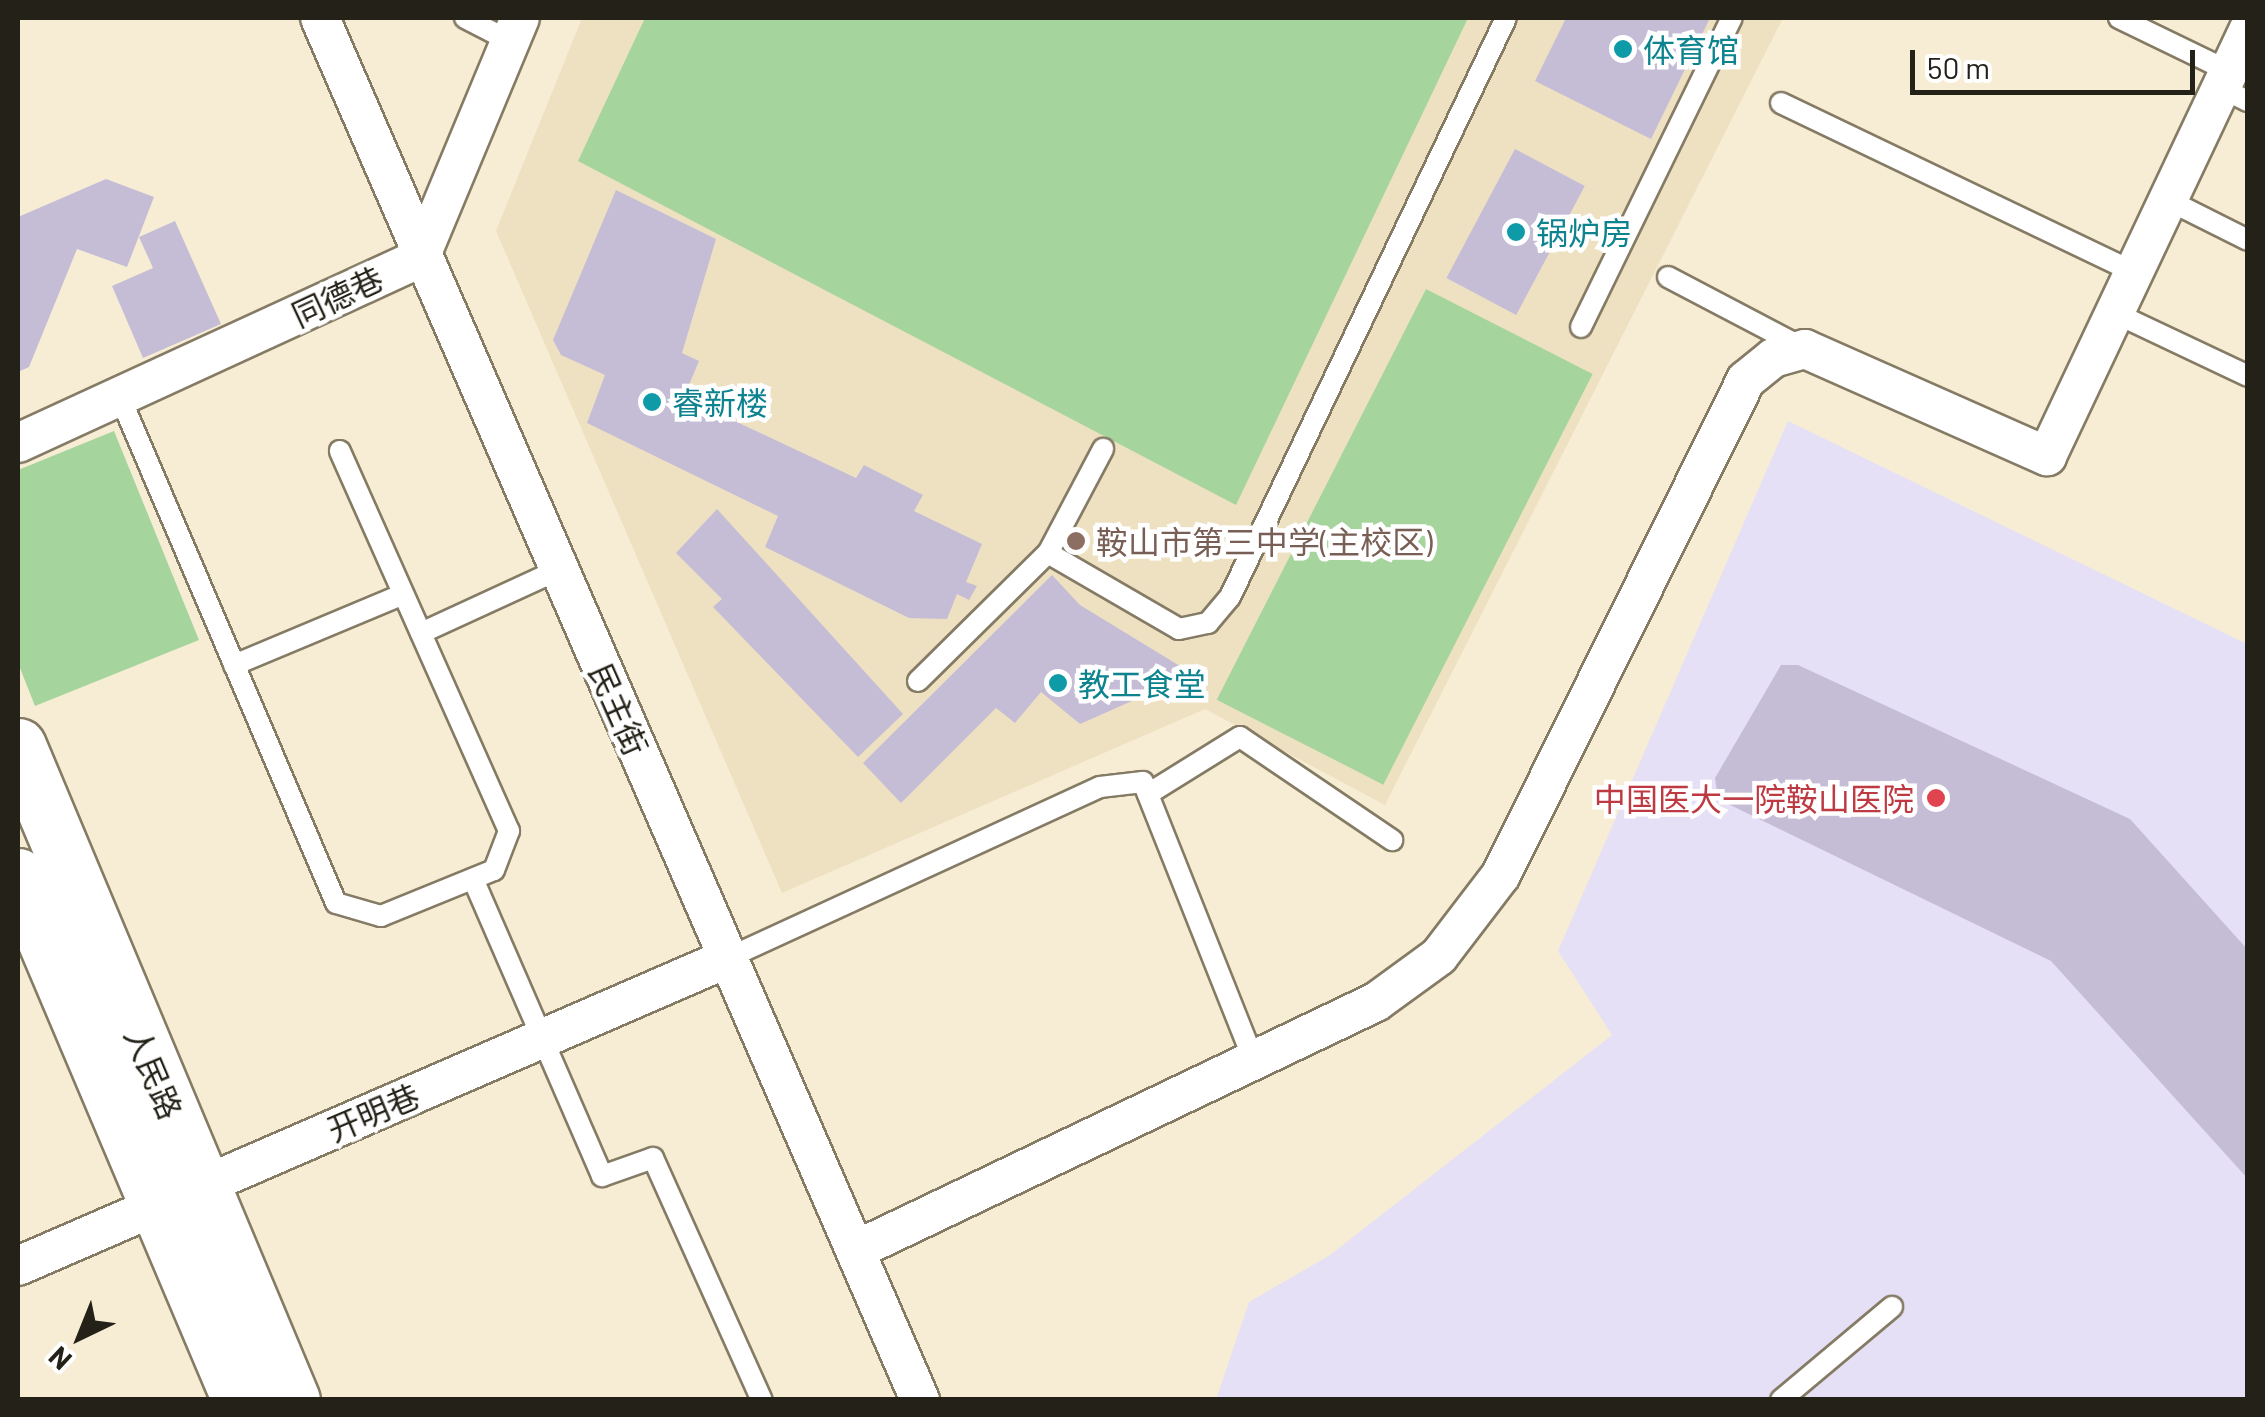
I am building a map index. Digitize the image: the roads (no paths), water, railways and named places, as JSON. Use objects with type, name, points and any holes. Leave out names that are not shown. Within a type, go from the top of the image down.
[{"type":"main road","name":"人民路","points":[[18,746],[180,1196],[240,1400]]},
{"type":"main road","name":"人民路","points":[[19,883],[180,1196],[292,1400]]},
{"type":"street","name":"民主街","points":[[320,18],[420,258],[920,1400]]},
{"type":"street","name":"同德巷","points":[[18,443],[420,258],[515,30]]},
{"type":"street","points":[[856,1250],[1376,1002],[1449,943],[1501,875],[1746,380],[1805,348],[2048,456],[2168,200],[2232,86],[2248,30]]},
{"type":"street","name":"开明巷","points":[[18,1266],[728,958]]},
{"type":"lane","points":[[465,18],[515,30]]},
{"type":"lane","points":[[1048,553],[1180,629],[1208,623],[1230,597],[1506,18]]},
{"type":"lane","points":[[1580,327],[1732,18]]},
{"type":"lane","points":[[2119,18],[2232,86]]},
{"type":"lane","points":[[1780,103],[2134,272]]},
{"type":"lane","points":[[2168,200],[2248,240]]},
{"type":"lane","points":[[1668,277],[1805,348]]},
{"type":"lane","points":[[2114,313],[2248,376]]},
{"type":"lane","points":[[120,397],[336,903],[381,916],[494,870],[509,831],[400,594],[340,451]]},
{"type":"lane","points":[[918,681],[1048,553],[1103,449]]},
{"type":"lane","points":[[421,633],[558,570]]},
{"type":"lane","points":[[234,665],[400,594]]},
{"type":"lane","points":[[1148,794],[1240,737],[1392,840]]},
{"type":"lane","points":[[728,958],[1100,787],[1143,782],[1254,1061]]},
{"type":"lane","points":[[473,878],[602,1176],[652,1158],[762,1400]]},
{"type":"lane","points":[[1781,1400],[1892,1307]]},
{"type":"place","name":"体育馆","points":[[1623,49]]},
{"type":"place","name":"锅炉房","points":[[1516,232]]},
{"type":"place","name":"睿新楼","points":[[652,402]]},
{"type":"place","name":"鞍山市第三中学(主校区)","points":[[1076,541]]},
{"type":"place","name":"教工食堂","points":[[1058,683]]},
{"type":"place","name":"中国医大一院鞍山医院","points":[[1936,798]]}]
